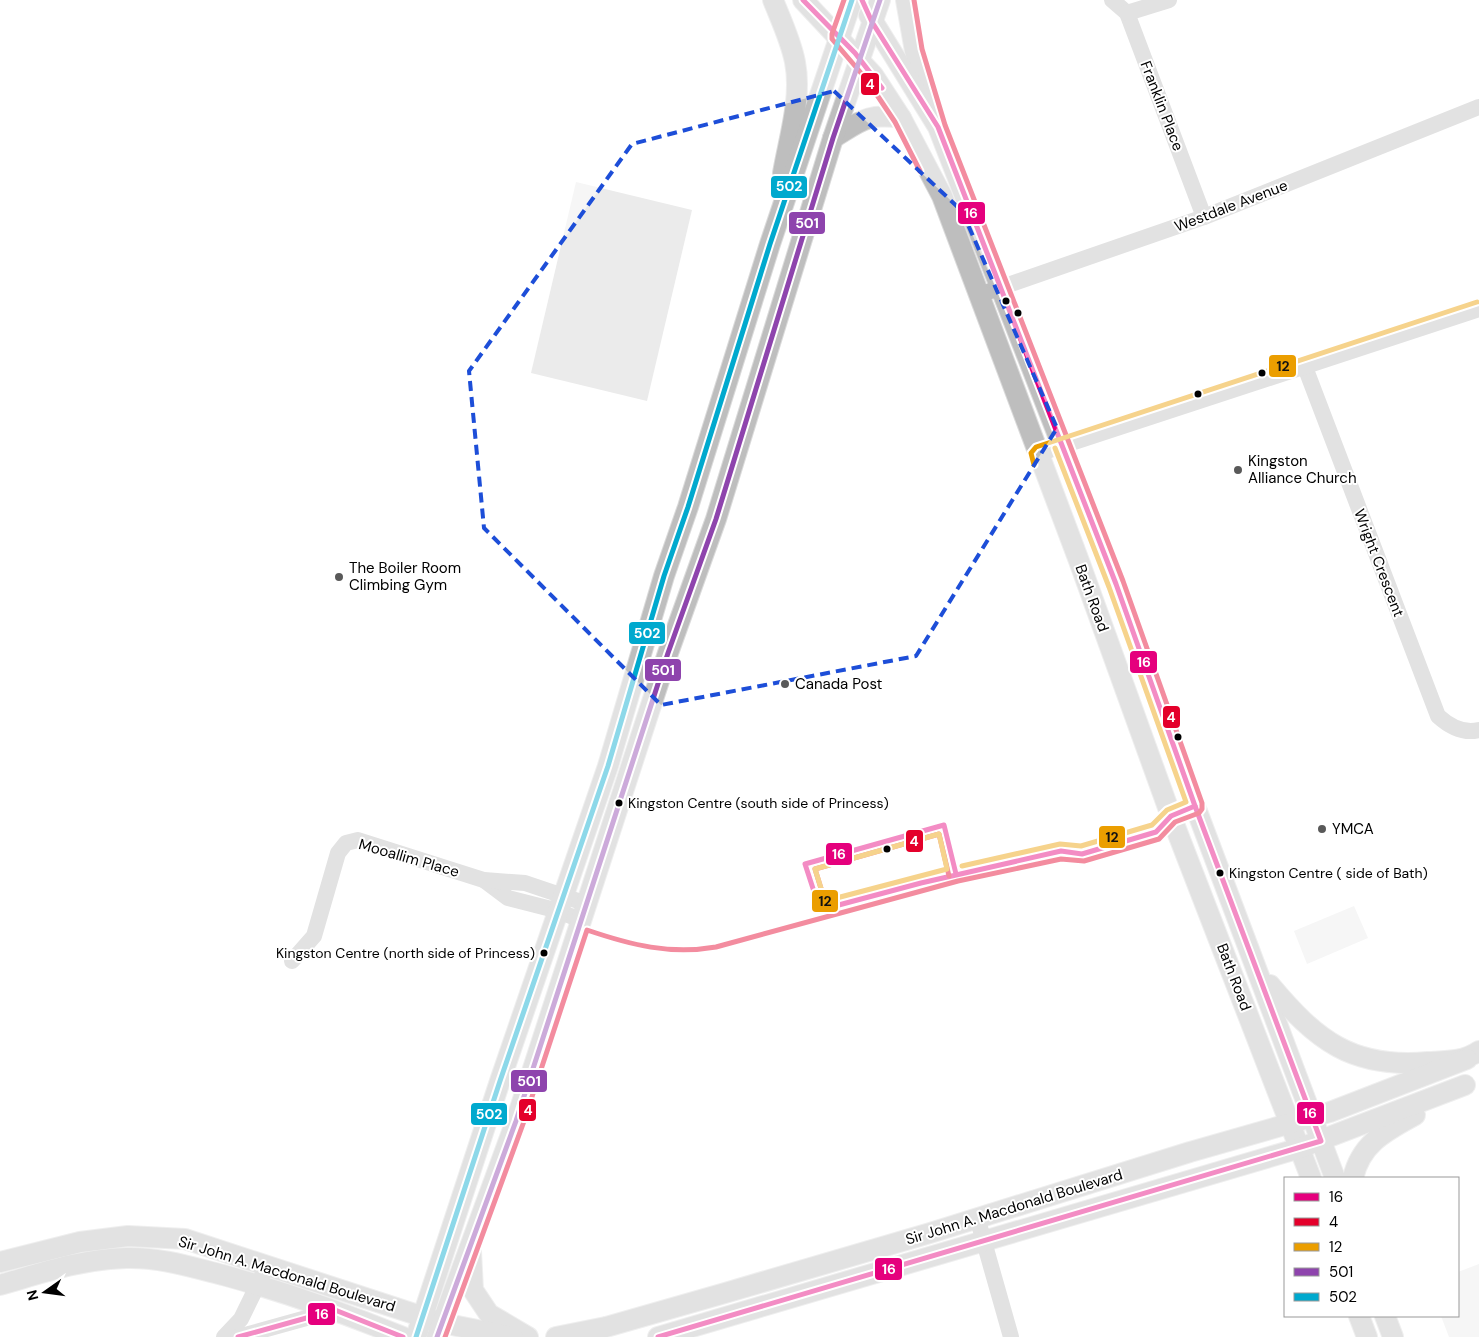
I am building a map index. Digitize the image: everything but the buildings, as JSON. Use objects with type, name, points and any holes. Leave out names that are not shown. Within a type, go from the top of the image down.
[{"type":"main road","points":[[770,244],[796,99],[797,77],[795,61],[773,0]]},
{"type":"main road","name":"Bath Road","points":[[803,0],[873,74],[901,118],[942,196],[1079,561],[1171,816],[1311,1177]]},
{"type":"main road","points":[[416,1337],[608,766],[657,599],[691,499],[770,244],[852,0]]},
{"type":"main road","name":"Bath Road","points":[[862,0],[872,22],[938,126],[1116,584],[1194,806],[1259,972],[1335,1177]]},
{"type":"main road","points":[[440,1330],[516,1121],[668,653],[716,519],[832,138],[880,0]]},
{"type":"main road","points":[[906,0],[915,51],[938,126]]},
{"type":"main road","points":[[832,138],[868,117],[881,115],[901,118]]},
{"type":"main road","points":[[1259,972],[1294,1014],[1333,1046],[1369,1060],[1407,1064],[1473,1055]]},
{"type":"main road","name":"Sir John A. Macdonald Boulevard","points":[[556,1337],[616,1325],[1290,1122],[1330,1112],[1473,1055]]},
{"type":"main road","points":[[1353,1177],[1356,1164],[1368,1145],[1387,1131],[1472,1081]]},
{"type":"main road","name":"Sir John A. Macdonald Boulevard","points":[[658,1337],[983,1239],[1300,1148],[1472,1081]]},
{"type":"main road","name":"Sir John A. Macdonald Boulevard","points":[[0,1262],[80,1242],[128,1236],[185,1239],[422,1316],[440,1330],[513,1337]]},
{"type":"main road","points":[[471,1241],[472,1290],[489,1314],[528,1337]]},
{"type":"main road","name":"Sir John A. Macdonald Boulevard","points":[[0,1286],[77,1263],[126,1258],[166,1260],[258,1285],[335,1310],[403,1337]]},
{"type":"main road","points":[[1360,1317],[1367,1337]]},
{"type":"main road","points":[[1385,1317],[1393,1337]]},
{"type":"street","points":[[1112,0],[1127,12],[1169,0]]},
{"type":"street","name":"Franklin Place","points":[[1127,12],[1204,218]]},
{"type":"street","name":"Westdale Avenue","points":[[979,295],[1204,218],[1479,107]]},
{"type":"street","points":[[1038,454],[1479,309]]},
{"type":"street","name":"Wright Crescent","points":[[1305,367],[1438,716],[1447,724],[1464,731],[1479,730]]},
{"type":"street","name":"Mooallim Place","points":[[292,961],[314,936],[338,853],[346,843],[358,840],[484,880],[525,883],[562,904],[585,912]]},
{"type":"street","points":[[978,1217],[1012,1337]]},
{"type":"street","points":[[224,1337],[241,1319],[266,1266]]},
{"type":"street","points":[[238,1337],[335,1310]]},
{"type":"highlighted area","points":[[834,91],[962,211],[1057,428],[916,656],[661,705],[484,528],[469,371],[632,144]]},
{"type":"shaded area","points":[[576,182],[692,210],[647,401],[531,373]]},
{"type":"shaded area","points":[[1354,906],[1368,938],[1307,964],[1294,931]]},
{"type":"shaded area","points":[[1479,1264],[1479,1337],[1449,1337],[1441,1317],[1459,1317],[1459,1272]]},
{"type":"transit line","name":"16","points":[[803,0],[855,53],[882,88]]},
{"type":"transit line","name":"4","points":[[844,0],[832,39],[867,80],[895,122],[920,171]]},
{"type":"transit line","name":"502","points":[[416,1337],[500,1081],[608,766],[664,576],[688,507],[770,244],[852,0]]},
{"type":"transit line","name":"16","points":[[658,1337],[1321,1141],[1195,806],[1116,584],[938,127],[872,22],[862,0]]},
{"type":"transit line","name":"501","points":[[437,1337],[516,1121],[668,653],[716,519],[833,138],[880,0]]},
{"type":"transit line","name":"4","points":[[445,1337],[523,1124],[587,930],[651,947],[683,950],[716,947],[958,881],[1061,859],[1084,861],[1159,839],[1175,822],[1199,813],[1202,809],[1202,803],[1123,581],[945,125],[922,49],[914,0]]},
{"type":"transit line","name":"12","points":[[1034,465],[1031,453],[1036,447],[1477,302]]},
{"type":"transit line","name":"12","points":[[962,866],[1060,844],[1081,846],[1152,825],[1167,810],[1186,802],[1109,587],[1055,448]]},
{"type":"transit line","name":"16","points":[[956,874],[944,825],[805,864],[820,910],[921,883],[1061,851],[1082,854],[1156,832],[1171,816],[1195,806]]},
{"type":"transit line","name":"4","points":[[827,908],[815,869],[939,834],[949,876]]},
{"type":"transit line","name":"12","points":[[939,834],[947,869],[825,901],[815,869],[939,834]]},
{"type":"transit line","name":"16","points":[[238,1337],[335,1310],[403,1337]]},
{"type":"place","name":"Kingston Alliance Church","points":[[1238,470]]},
{"type":"place","name":"The Boiler Room Climbing Gym","points":[[339,577]]},
{"type":"place","name":"Canada Post","points":[[785,684]]},
{"type":"place","name":"Kingston Centre (south side of Princess)","points":[[619,803]]},
{"type":"place","name":"YMCA","points":[[1322,829]]},
{"type":"place","name":"Kingston Centre ( side of Bath)","points":[[1220,873]]},
{"type":"place","name":"Kingston Centre (north side of Princess)","points":[[544,953]]}]
